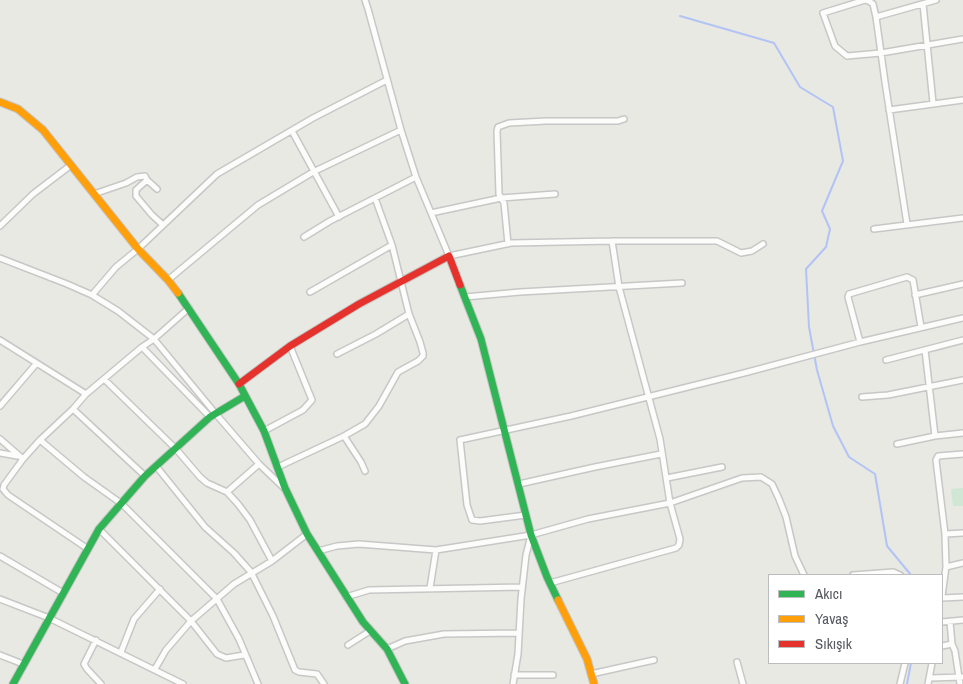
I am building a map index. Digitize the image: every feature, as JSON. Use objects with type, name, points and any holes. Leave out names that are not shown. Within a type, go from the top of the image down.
[{"type":"street","points":[[365,0],[416,178],[481,339],[531,535],[550,584],[586,659],[594,684]]},
{"type":"street","points":[[907,224],[889,110],[881,53],[876,17],[873,4],[869,0],[823,13],[835,46],[847,56],[881,53],[963,39]]},
{"type":"street","points":[[876,17],[936,0]]},
{"type":"street","points":[[923,4],[933,103]]},
{"type":"street","points":[[92,295],[116,267],[138,249],[217,174],[313,118],[387,80]]},
{"type":"street","points":[[889,110],[963,100]]},
{"type":"street","points":[[0,102],[18,109],[43,130],[138,249],[168,280],[190,308],[239,384],[264,432],[285,488],[308,534],[346,597],[370,631],[387,649],[405,684]]},
{"type":"street","points":[[508,244],[504,203],[499,194],[498,127],[509,123],[618,121],[624,119]]},
{"type":"street","points":[[168,280],[258,205],[313,172],[401,130]]},
{"type":"street","points":[[292,131],[339,217]]},
{"type":"street","points":[[0,226],[33,194],[70,165]]},
{"type":"street","points":[[94,194],[144,176],[157,189]]},
{"type":"street","points":[[304,237],[416,178]]},
{"type":"street","points":[[147,180],[136,190],[136,196],[163,225]]},
{"type":"street","points":[[431,213],[501,198],[555,194]]},
{"type":"street","points":[[278,468],[365,424],[379,406],[398,372],[418,361],[423,356],[420,342],[409,314],[392,245],[375,198]]},
{"type":"street","points":[[874,229],[963,218]]},
{"type":"street","points":[[550,584],[676,548],[679,545],[680,539],[670,503],[660,439],[619,287],[612,241]]},
{"type":"street","points":[[239,384],[290,346],[359,304],[449,256],[508,244],[716,241],[742,253],[752,251],[763,244]]},
{"type":"street","points":[[310,292],[392,245]]},
{"type":"street","points":[[0,258],[92,295],[118,312],[154,339],[212,415]]},
{"type":"street","points":[[860,342],[848,298],[849,294],[907,277],[913,280],[921,327]]},
{"type":"street","points":[[464,298],[520,292],[682,283]]},
{"type":"street","points":[[915,295],[963,284]]},
{"type":"street","points":[[88,549],[8,496],[4,490],[4,485],[21,458],[73,409],[86,394],[190,308]]},
{"type":"street","points":[[337,354],[409,314]]},
{"type":"street","points":[[526,515],[480,522],[472,520],[467,505],[460,440],[571,416],[744,373],[827,350],[963,318]]},
{"type":"street","points":[[0,340],[86,394]]},
{"type":"street","points":[[886,360],[963,340]]},
{"type":"street","points":[[264,432],[303,410],[312,400],[290,346]]},
{"type":"street","points":[[142,347],[285,488]]},
{"type":"street","points":[[925,350],[935,436]]},
{"type":"street","points":[[0,406],[36,364]]},
{"type":"street","points":[[104,379],[176,449],[200,477],[207,483],[226,492],[250,520],[272,561]]},
{"type":"street","points":[[862,397],[888,395],[963,380]]},
{"type":"street","points":[[15,683],[22,664],[38,640],[99,529],[144,476],[212,415],[245,396]]},
{"type":"street","points":[[73,409],[144,476]]},
{"type":"street","points":[[897,444],[935,436],[963,434]]},
{"type":"street","points":[[344,436],[365,471]]},
{"type":"street","points":[[0,439],[21,458]]},
{"type":"street","points":[[40,440],[84,477],[122,504],[217,598],[239,639],[244,655],[258,684]]},
{"type":"street","points":[[0,453],[21,458]]},
{"type":"street","points":[[519,484],[595,466],[661,454]]},
{"type":"street","points":[[943,590],[946,567],[945,534],[936,460],[938,456],[963,454]]},
{"type":"street","points":[[226,492],[259,464]]},
{"type":"street","points":[[156,466],[205,527],[234,553],[250,572],[273,616],[292,666],[299,672],[317,674],[324,684]]},
{"type":"street","points":[[667,478],[722,467]]},
{"type":"street","points":[[318,551],[337,546],[359,544],[436,550],[531,535],[588,519],[670,503],[742,478],[761,477],[772,484],[779,498],[786,517],[795,556],[804,574]]},
{"type":"street","points":[[99,529],[191,621],[218,654],[226,658],[244,655]]},
{"type":"street","points":[[945,534],[963,533]]},
{"type":"street","points":[[155,669],[166,650],[191,621],[217,598],[250,572],[272,561],[308,534]]},
{"type":"street","points":[[513,684],[522,587],[526,555],[531,535]]},
{"type":"street","points":[[430,588],[436,550]]},
{"type":"street","points":[[0,556],[63,592]]},
{"type":"street","points":[[946,567],[963,563]]},
{"type":"street","points":[[867,574],[894,572],[898,574]]},
{"type":"street","points":[[346,597],[369,590],[522,587]]},
{"type":"street","points":[[121,652],[134,618],[160,589]]},
{"type":"street","points":[[943,597],[963,597]]},
{"type":"street","points":[[0,599],[49,618],[183,684]]},
{"type":"street","points":[[943,622],[963,620]]},
{"type":"street","points":[[950,622],[952,644],[961,677],[960,684]]},
{"type":"street","points":[[348,645],[370,631]]},
{"type":"street","points":[[387,649],[405,641],[444,634],[519,633]]},
{"type":"street","points":[[96,640],[84,664],[101,684]]},
{"type":"street","points":[[943,646],[952,644]]},
{"type":"street","points":[[0,655],[22,664]]},
{"type":"street","points":[[591,674],[654,660]]},
{"type":"street","points":[[737,662],[743,684]]},
{"type":"street","points":[[900,684],[905,664]]},
{"type":"street","points":[[932,664],[929,681],[961,677]]},
{"type":"street","points":[[514,675],[553,675]]},
{"type":"green space","points":[[963,488],[963,506],[953,506],[951,489]]},
{"type":"waterway","points":[[680,16],[774,43],[800,87],[833,107],[843,161],[822,211],[830,229],[826,247],[806,269],[809,327],[817,370],[833,426],[849,457],[875,474],[887,546],[910,574]]},
{"type":"waterway","points":[[907,684],[911,664]]},
{"type":"traffic: fast","points":[[460,285],[481,339],[531,535],[558,600]]},
{"type":"traffic: fast","points":[[178,293],[239,384],[264,431],[285,488],[307,534],[363,622],[387,649],[405,684]]},
{"type":"traffic: fast","points":[[13,684],[99,529],[145,476],[210,417],[245,396]]},
{"type":"traffic: slow","points":[[0,102],[18,109],[43,130],[138,249],[178,293]]},
{"type":"traffic: slow","points":[[558,600],[587,659],[594,684]]},
{"type":"traffic: jam","points":[[239,384],[290,346],[359,304],[449,256],[460,285]]}]
